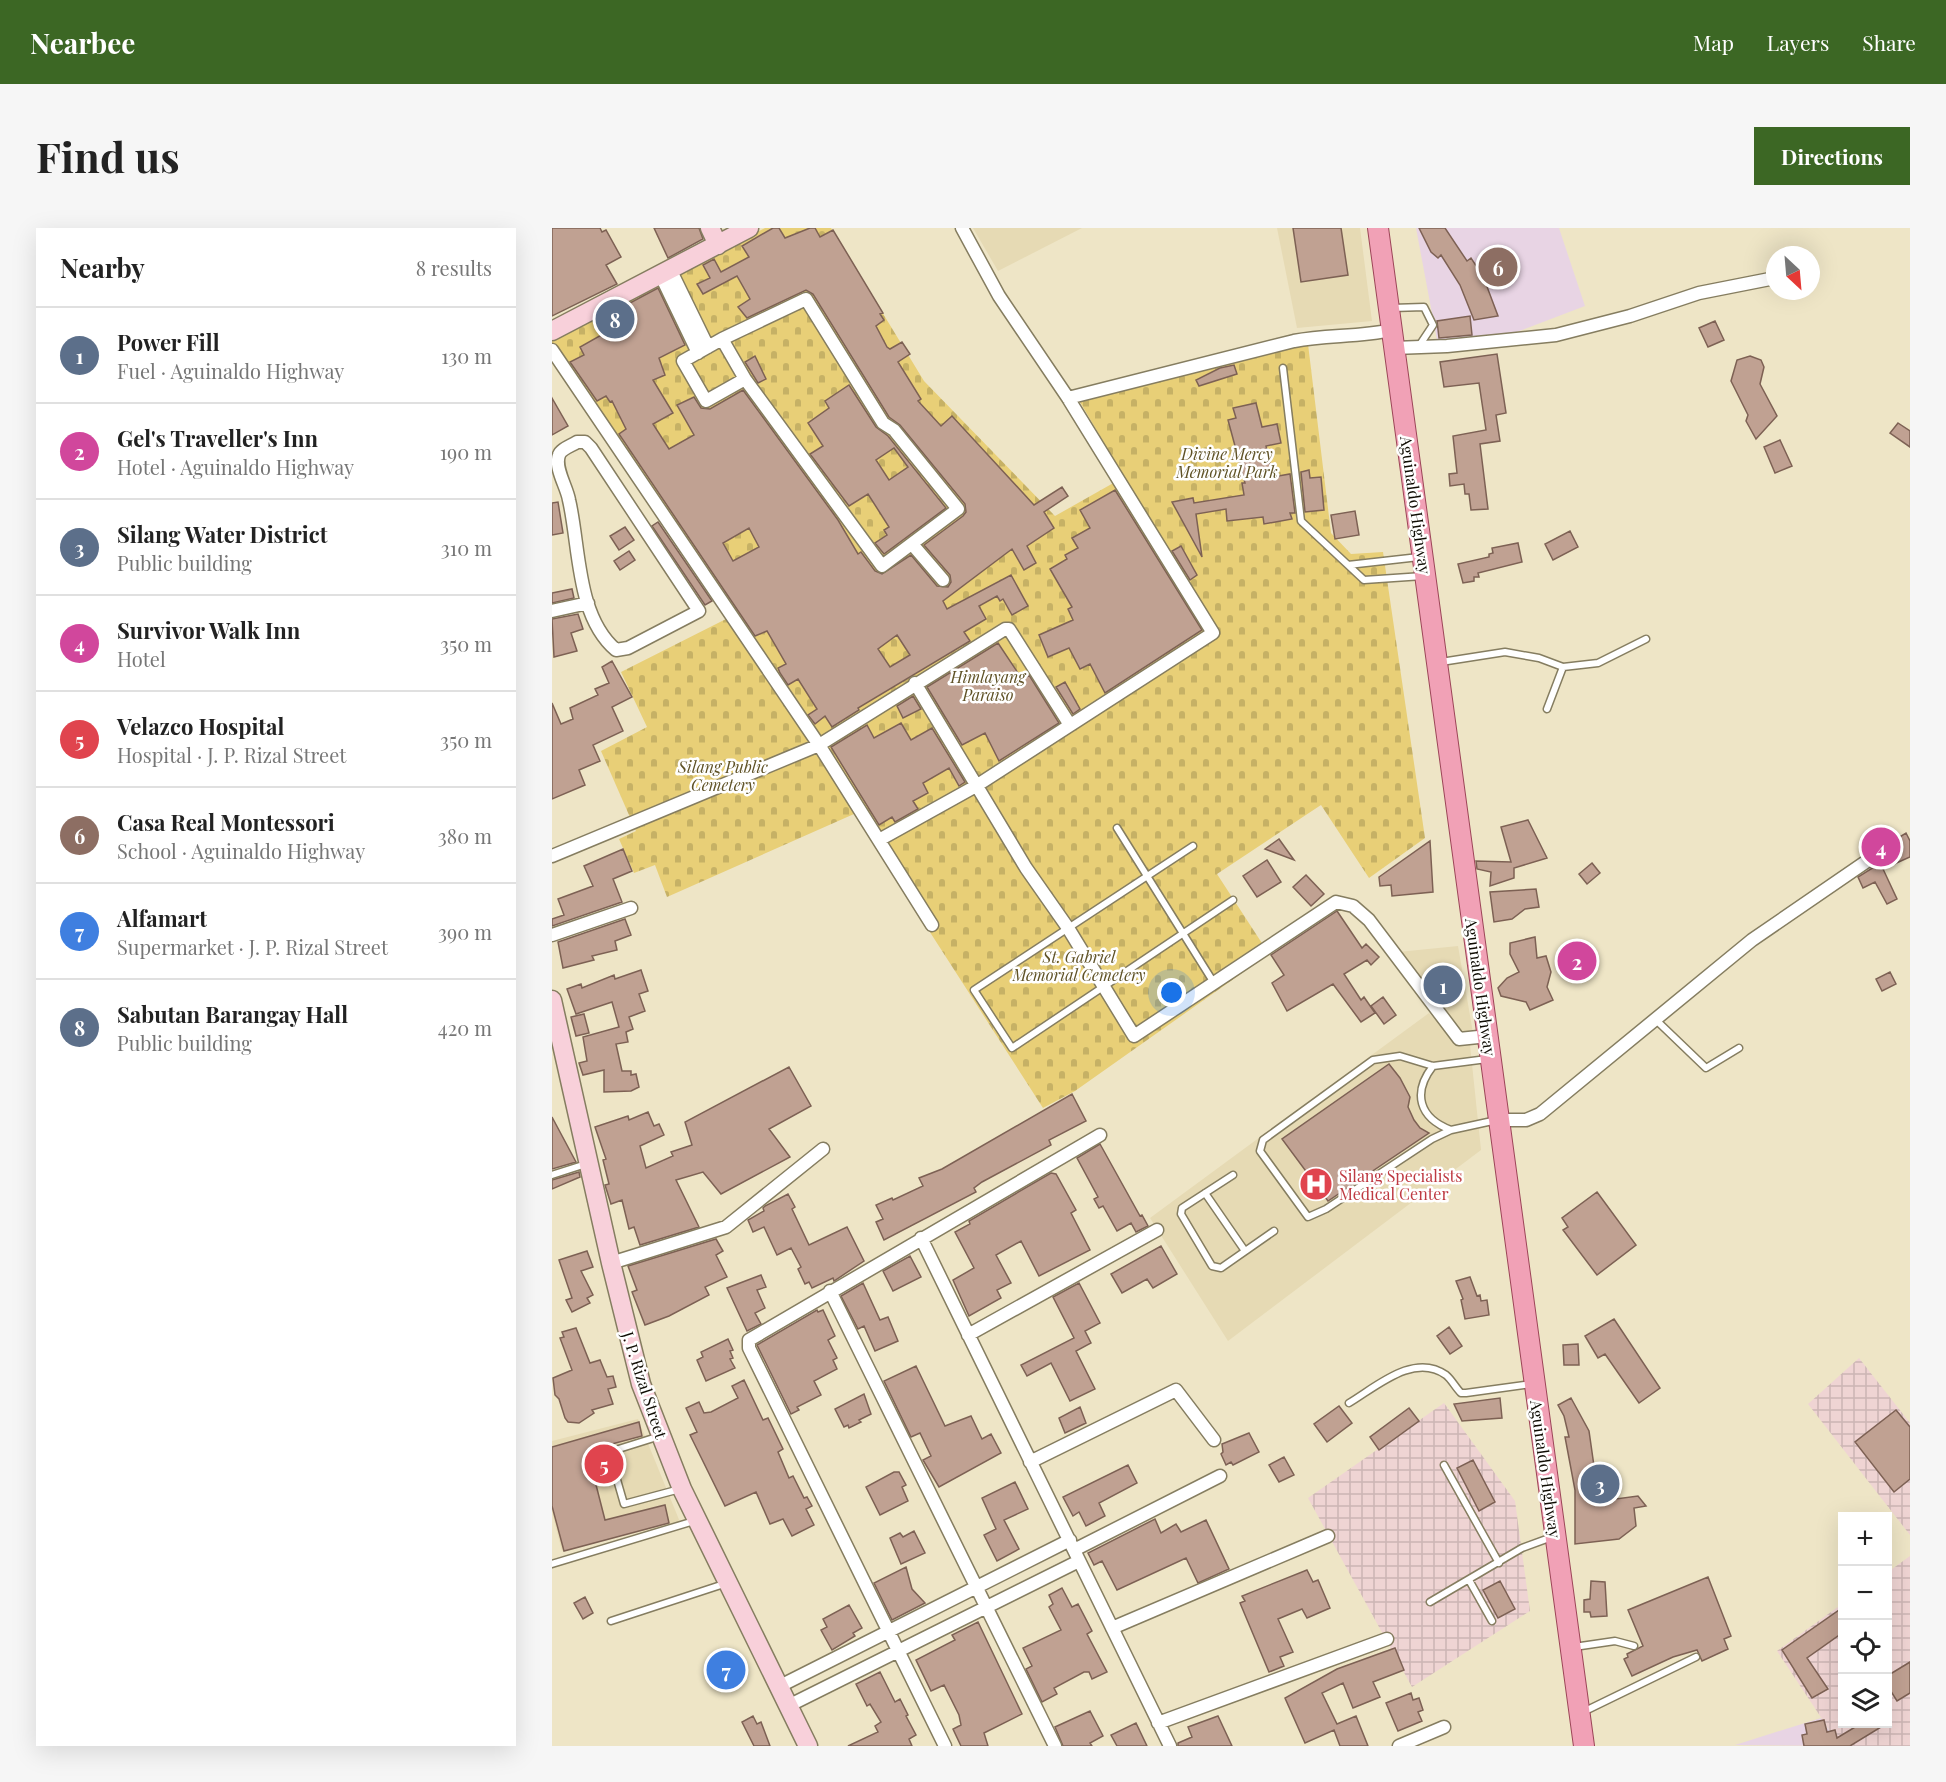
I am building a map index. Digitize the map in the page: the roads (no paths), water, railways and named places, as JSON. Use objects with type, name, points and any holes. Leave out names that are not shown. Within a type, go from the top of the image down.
[{"type":"main road","points":[[552,332],[665,272],[714,236],[749,228]]},
{"type":"main road","name":"Aguinaldo Highway","points":[[1378,228],[1584,1746]]},
{"type":"main road","name":"J. P. Rizal Street","points":[[552,1000],[563,1063],[589,1162],[638,1372],[682,1489],[808,1746]]},
{"type":"street","points":[[879,840],[976,786],[1213,633],[1068,398],[999,296],[962,228]]},
{"type":"street","points":[[665,272],[703,350]]},
{"type":"street","points":[[1068,398],[1326,335],[1368,335],[1419,346],[1447,346],[1556,335],[1630,316],[1699,293],[1766,280]]},
{"type":"street","points":[[722,339],[745,379],[882,566],[958,509],[894,430],[883,423],[806,299],[722,339],[683,361],[706,401],[745,379]]},
{"type":"street","points":[[552,350],[819,745],[932,925]]},
{"type":"street","points":[[577,442],[585,442],[591,448],[699,611],[628,648],[616,650],[605,641],[588,603],[569,498],[558,463],[559,455],[563,450],[577,442]]},
{"type":"street","points":[[912,544],[943,580]]},
{"type":"street","points":[[552,611],[588,603]]},
{"type":"street","points":[[552,856],[819,745],[915,683],[1005,629],[1009,629],[1070,725]]},
{"type":"street","points":[[915,683],[1026,868],[1068,928],[1134,1036],[1336,902],[1353,906],[1369,920],[1459,1039],[1488,1036]]},
{"type":"street","points":[[1499,1120],[1526,1120],[1540,1114],[1752,940],[1870,859]]},
{"type":"street","points":[[552,935],[631,908]]},
{"type":"street","points":[[945,1746],[749,1348],[749,1340],[1100,1135]]},
{"type":"street","points":[[611,1263],[726,1227],[823,1149]]},
{"type":"street","points":[[968,1335],[1157,1230]]},
{"type":"street","points":[[921,1238],[1170,1746]]},
{"type":"street","points":[[830,1291],[1055,1746]]},
{"type":"street","points":[[1030,1462],[1176,1390],[1214,1440]]},
{"type":"street","points":[[778,1687],[977,1587],[1074,1550],[1220,1476]]},
{"type":"street","points":[[1112,1628],[1328,1536]]},
{"type":"street","points":[[788,1706],[987,1607],[1074,1550]]},
{"type":"street","points":[[1158,1723],[1387,1639]]},
{"type":"street","points":[[1399,1746],[1444,1727]]},
{"type":"lane","points":[[1389,308],[1424,307],[1429,313],[1433,325],[1419,346]]},
{"type":"lane","points":[[1283,368],[1300,521],[1364,580],[1424,566]]},
{"type":"lane","points":[[1348,565],[1424,566]]},
{"type":"lane","points":[[1437,662],[1505,652],[1539,658],[1563,667],[1598,663],[1646,639]]},
{"type":"lane","points":[[1547,709],[1563,667]]},
{"type":"lane","points":[[1117,828],[1214,982]]},
{"type":"lane","points":[[1193,846],[974,990],[1012,1048],[1233,900]]},
{"type":"lane","points":[[1656,1020],[1706,1068],[1739,1048]]},
{"type":"lane","points":[[1491,1059],[1433,1066],[1400,1056],[1373,1060],[1263,1140],[1260,1151],[1308,1218],[1326,1209],[1432,1139],[1451,1130],[1499,1120]]},
{"type":"lane","points":[[1433,1066],[1424,1077],[1420,1090],[1422,1104],[1428,1116],[1438,1125],[1451,1130]]},
{"type":"lane","points":[[552,1175],[589,1162]]},
{"type":"lane","points":[[1233,1175],[1182,1208],[1181,1214],[1206,1258],[1216,1269],[1274,1231]]},
{"type":"lane","points":[[1205,1192],[1245,1251]]},
{"type":"lane","points":[[1349,1403],[1410,1367],[1437,1370],[1447,1376],[1461,1393],[1535,1383]]},
{"type":"lane","points":[[661,1436],[609,1452],[624,1504],[682,1489]]},
{"type":"lane","points":[[1444,1465],[1499,1563]]},
{"type":"lane","points":[[552,1564],[697,1520]]},
{"type":"lane","points":[[1431,1602],[1522,1548],[1556,1536]]},
{"type":"lane","points":[[1469,1580],[1492,1621]]},
{"type":"lane","points":[[611,1621],[727,1583]]},
{"type":"lane","points":[[1571,1648],[1615,1641],[1634,1646]]},
{"type":"lane","points":[[1580,1713],[1696,1657]]},
{"type":"place","name":"Casa Real Montessori","points":[[1498,267]]},
{"type":"place","name":"Sabutan Barangay Hall","points":[[615,319]]},
{"type":"place","name":"Survivor Walk Inn","points":[[1881,847]]},
{"type":"place","name":"Gel's Traveller's Inn","points":[[1577,961]]},
{"type":"place","name":"Power Fill","points":[[1443,985]]},
{"type":"place","name":"Silang Specialists Medical Center","points":[[1316,1184]]},
{"type":"place","name":"Velazco Hospital","points":[[604,1464]]},
{"type":"place","name":"Silang Water District","points":[[1600,1484]]},
{"type":"place","name":"Alfamart","points":[[726,1670]]},
{"type":"park label","name":"Divine Mercy Memorial Park","points":[[1227,462]]},
{"type":"park label","name":"Himlayang Paraiso","points":[[988,685]]},
{"type":"park label","name":"Silang Public Cemetery","points":[[723,775]]},
{"type":"park label","name":"St. Gabriel Memorial Cemetery","points":[[1079,965]]}]
